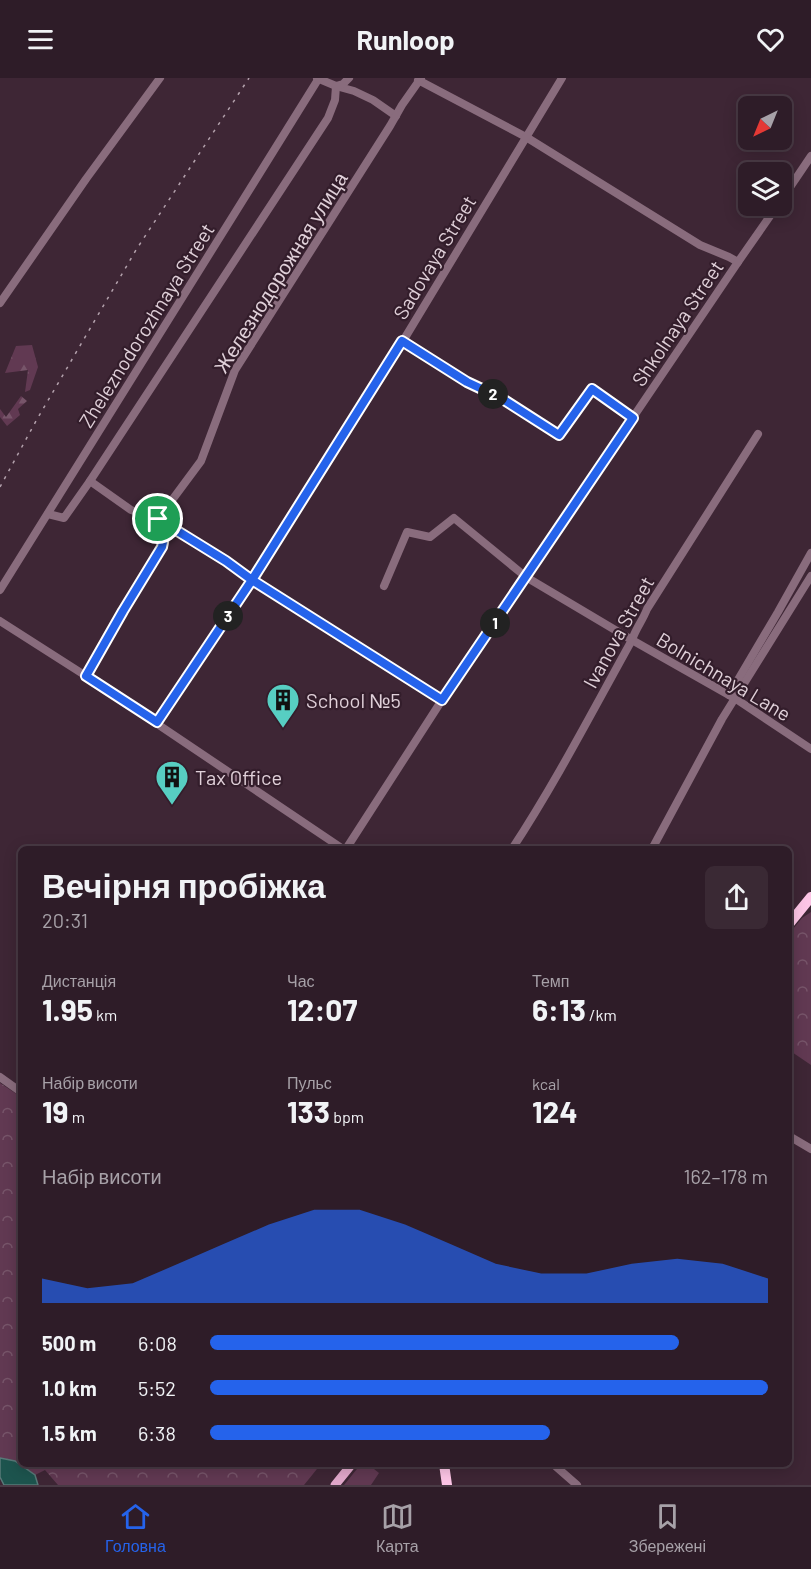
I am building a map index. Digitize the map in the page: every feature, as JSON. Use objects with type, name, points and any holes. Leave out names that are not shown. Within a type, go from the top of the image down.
[{"type":"highway","points":[[792,920],[811,897]]},
{"type":"highway","points":[[444,1467],[447,1485]]},
{"type":"main road","points":[[335,1485],[350,1467]]},
{"type":"street","points":[[0,303],[160,78]]},
{"type":"street","points":[[318,78],[336,86],[354,90],[396,116]]},
{"type":"street","name":"Zheleznodorozhnaya Street","points":[[0,590],[318,78]]},
{"type":"street","points":[[336,86],[344,84],[349,78]]},
{"type":"street","name":"Sadovaya Street","points":[[157,722],[252,580],[402,341],[562,78]]},
{"type":"street","points":[[420,79],[526,137],[700,245],[729,256],[738,262]]},
{"type":"street","name":"Железнодорожная улица","points":[[158,519],[201,462],[235,370],[420,79]]},
{"type":"street","points":[[48,514],[64,518],[90,481],[328,118],[335,100],[336,86]]},
{"type":"street","points":[[792,184],[811,156]]},
{"type":"street","name":"Shkolnaya Street","points":[[347,846],[442,700],[770,216]]},
{"type":"street","points":[[402,341],[467,382],[501,398],[559,435],[592,389],[633,418]]},
{"type":"street","name":"Ivanova Street","points":[[514,846],[541,804],[632,640],[635,629],[643,620],[647,609],[758,434]]},
{"type":"street","points":[[90,481],[131,510],[158,519],[226,561],[252,580],[442,700]]},
{"type":"street","name":"Bolnichnaya Lane","points":[[384,586],[407,532],[430,537],[454,518],[526,577],[733,697],[811,749]]},
{"type":"street","points":[[86,676],[162,547],[164,537],[158,519]]},
{"type":"street","points":[[654,846],[811,553]]},
{"type":"street","points":[[733,697],[811,576]]},
{"type":"street","points":[[0,621],[157,722],[341,846]]},
{"type":"street","points":[[0,1077],[18,1090]]},
{"type":"street","points":[[792,1138],[811,1149]]},
{"type":"street","points":[[556,1467],[577,1485]]},
{"type":"green space","points":[[32,345],[38,367],[30,390],[25,392],[28,370],[5,373],[16,346]]},
{"type":"green space","points":[[21,396],[27,401],[18,409],[20,415],[7,426],[0,417],[0,409],[6,417]]},
{"type":"green space","points":[[811,912],[811,1065],[792,1052],[792,930],[802,918]]},
{"type":"green space","points":[[0,1083],[18,1095],[18,1463],[0,1458]]},
{"type":"green space","points":[[24,1467],[319,1467],[304,1485],[58,1485],[45,1470],[35,1475]]},
{"type":"green space","points":[[359,1467],[372,1467],[379,1473],[371,1485],[344,1485]]},
{"type":"shaded area","points":[[0,1458],[15,1461],[18,1467],[24,1467],[35,1475],[38,1485],[4,1485],[0,1477]]},
{"type":"railway","points":[[0,487],[136,250],[249,78]]},
{"type":"place","name":"School №5","points":[[283,729]]},
{"type":"place","name":"Tax Office","points":[[172,806]]},
{"type":"route","points":[[158,519],[164,537],[162,547],[86,676],[157,722],[252,580],[402,341],[467,382],[501,398],[559,435],[592,389],[633,418],[442,700],[252,580],[226,561],[158,519]]}]
